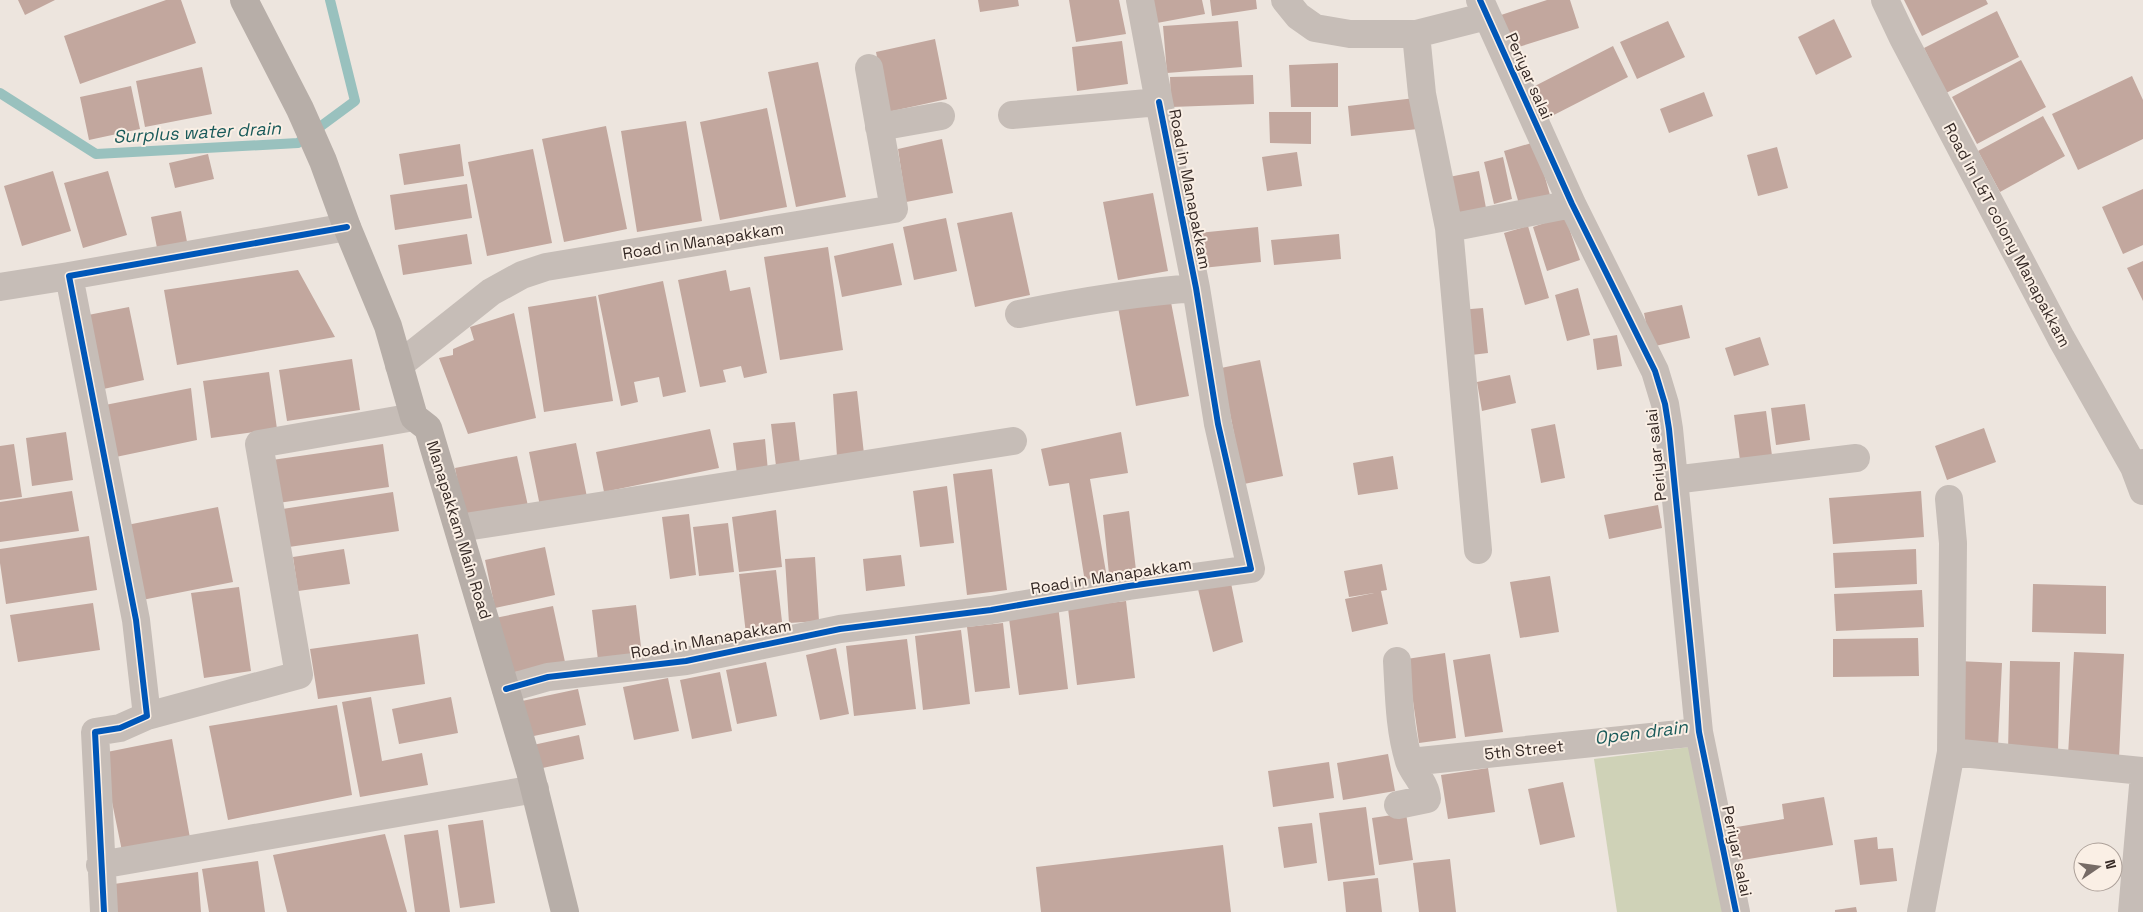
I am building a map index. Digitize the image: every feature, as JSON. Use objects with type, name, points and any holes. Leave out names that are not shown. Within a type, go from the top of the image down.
[{"type":"main road","name":"Manapakkam Main Road","points":[[244,0],[300,110],[323,161],[347,227],[388,326],[414,416],[428,428],[535,789],[559,911]]},
{"type":"street","name":"Road in Manapakkam","points":[[506,689],[548,677],[686,661],[840,629],[991,610],[1129,586],[1251,569],[1218,424],[1196,288],[1140,0]]},
{"type":"street","points":[[1285,0],[1298,16],[1315,28],[1350,34],[1416,34],[1484,8]]},
{"type":"street","name":"Road in L&T colony Manapakkam","points":[[1885,0],[1902,38],[2057,330],[2140,474]]},
{"type":"street","name":"Periyar salai","points":[[1484,8],[1572,204],[1654,371],[1665,404],[1699,732],[1736,912]]},
{"type":"street","points":[[1416,34],[1422,94],[1449,228],[1478,550]]},
{"type":"street","name":"Road in Manapakkam","points":[[399,365],[491,292],[522,275],[546,267],[894,209],[869,68]]},
{"type":"street","name":"Road in Manapakkam","points":[[1012,116],[1159,102]]},
{"type":"street","points":[[879,127],[941,116]]},
{"type":"street","points":[[1449,228],[1572,204]]},
{"type":"street","points":[[0,287],[347,227]]},
{"type":"street","points":[[69,276],[136,620],[147,716]]},
{"type":"street","name":"Road in Manapakkam","points":[[1019,314],[1146,291],[1196,288]]},
{"type":"street","points":[[104,912],[100,864],[95,732],[120,728],[147,716],[298,675],[259,444],[414,416]]},
{"type":"street","points":[[459,528],[1014,441]]},
{"type":"street","points":[[1673,480],[1856,458]]},
{"type":"street","points":[[1921,912],[1951,752],[1953,543],[1949,499]]},
{"type":"street","points":[[1397,661],[1399,708],[1410,762],[1426,789],[1427,798],[1398,805]]},
{"type":"street","name":"5th Street","points":[[1410,762],[1699,732]]},
{"type":"street","points":[[1951,752],[2143,771]]},
{"type":"street","points":[[2132,912],[2143,786]]},
{"type":"street","points":[[100,864],[535,789]]},
{"type":"green space","points":[[1706,745],[1726,912],[1617,912],[1594,759]]},
{"type":"building","points":[[18,0],[55,0],[25,15]]},
{"type":"building","points":[[166,0],[181,0],[196,43],[80,84],[64,36]]},
{"type":"building","points":[[978,0],[1018,0],[1019,6],[980,12]]},
{"type":"building","points":[[1069,0],[1119,0],[1126,34],[1076,42]]},
{"type":"building","points":[[1153,0],[1202,0],[1205,14],[1157,23]]},
{"type":"building","points":[[1210,0],[1256,0],[1257,9],[1212,16]]},
{"type":"building","points":[[1547,0],[1570,0],[1579,28],[1509,50],[1498,16]]},
{"type":"building","points":[[1904,0],[1986,0],[1988,4],[1922,36]]},
{"type":"building","points":[[1997,11],[2019,57],[1946,93],[1924,48]]},
{"type":"building","points":[[1834,19],[1852,57],[1816,75],[1798,37]]},
{"type":"building","points":[[1238,21],[1242,67],[1167,73],[1163,26]]},
{"type":"building","points":[[1668,21],[1685,57],[1637,79],[1620,42]]},
{"type":"building","points":[[935,39],[947,99],[888,112],[876,52]]},
{"type":"building","points":[[1122,41],[1128,84],[1077,91],[1072,47]]},
{"type":"building","points":[[1613,46],[1628,77],[1544,120],[1529,89]]},
{"type":"building","points":[[2021,60],[2046,107],[1977,144],[1952,97]]},
{"type":"building","points":[[818,62],[846,197],[796,207],[768,72]]},
{"type":"building","points":[[1338,63],[1338,107],[1291,107],[1289,65]]},
{"type":"building","points":[[202,67],[212,114],[145,127],[136,81]]},
{"type":"building","points":[[1253,75],[1254,104],[1171,107],[1170,77]]},
{"type":"building","points":[[2132,76],[2143,100],[2143,139],[2078,170],[2052,114]]},
{"type":"building","points":[[131,86],[140,129],[89,140],[80,97]]},
{"type":"building","points":[[1704,92],[1713,116],[1669,133],[1660,109]]},
{"type":"building","points":[[1415,98],[1418,129],[1351,136],[1348,106]]},
{"type":"building","points":[[767,108],[787,207],[720,220],[700,122]]},
{"type":"building","points":[[1269,112],[1311,112],[1311,144],[1270,143]]},
{"type":"building","points":[[2043,116],[2065,156],[2000,192],[1978,151]]},
{"type":"building","points":[[686,121],[702,221],[637,232],[621,131]]},
{"type":"building","points":[[606,126],[627,229],[564,242],[542,139]]},
{"type":"building","points":[[942,139],[953,193],[906,202],[898,149]]},
{"type":"building","points":[[1535,142],[1550,195],[1519,204],[1504,151]]},
{"type":"building","points":[[460,144],[464,176],[404,185],[399,154]]},
{"type":"building","points":[[1777,147],[1788,188],[1758,196],[1747,155]]},
{"type":"building","points":[[533,149],[552,243],[487,256],[468,162]]},
{"type":"building","points":[[1297,152],[1302,186],[1267,191],[1262,157]]},
{"type":"building","points":[[208,154],[214,179],[175,188],[169,163]]},
{"type":"building","points":[[1503,157],[1512,199],[1494,204],[1484,162]]},
{"type":"building","points":[[53,171],[71,231],[22,246],[4,186]]},
{"type":"building","points":[[108,171],[127,235],[83,248],[64,183]]},
{"type":"building","points":[[1479,171],[1486,208],[1457,215],[1449,177]]},
{"type":"building","points":[[467,184],[472,218],[395,230],[390,195]]},
{"type":"building","points":[[2143,189],[2143,245],[2123,254],[2102,207]]},
{"type":"building","points":[[1153,193],[1168,271],[1118,280],[1103,202]]},
{"type":"building","points":[[181,211],[188,247],[158,253],[151,217]]},
{"type":"building","points":[[1012,212],[1030,295],[975,307],[957,223]]},
{"type":"building","points":[[1565,216],[1580,260],[1547,271],[1533,227]]},
{"type":"building","points":[[946,218],[957,271],[914,280],[903,227]]},
{"type":"building","points":[[1528,226],[1549,298],[1525,305],[1504,233]]},
{"type":"building","points":[[1258,227],[1261,262],[1202,268],[1198,233]]},
{"type":"building","points":[[467,234],[472,264],[403,275],[398,245]]},
{"type":"building","points":[[1339,234],[1341,259],[1274,265],[1271,240]]},
{"type":"building","points":[[893,243],[902,285],[842,297],[834,256]]},
{"type":"building","points":[[828,247],[843,350],[780,360],[764,257]]},
{"type":"building","points":[[2143,261],[2143,301],[2127,268]]},
{"type":"building","points":[[298,270],[335,337],[177,365],[164,290]]},
{"type":"building","points":[[726,270],[730,291],[750,287],[767,373],[744,378],[741,366],[723,370],[726,382],[700,387],[678,280]]},
{"type":"building","points":[[663,281],[686,392],[663,397],[659,377],[634,382],[638,402],[621,406],[598,295]]},
{"type":"building","points":[[1578,288],[1590,335],[1567,341],[1555,295]]},
{"type":"building","points":[[596,296],[613,401],[544,412],[528,307]]},
{"type":"building","points":[[1170,297],[1189,396],[1136,406],[1118,307]]},
{"type":"building","points":[[1682,305],[1690,338],[1651,347],[1644,313]]},
{"type":"building","points":[[129,307],[144,380],[99,390],[83,316]]},
{"type":"building","points":[[1483,308],[1488,353],[1463,356],[1459,310]]},
{"type":"building","points":[[514,313],[536,418],[468,434],[439,358],[453,355],[453,349],[474,340],[470,327]]},
{"type":"building","points":[[1617,335],[1622,366],[1597,370],[1593,339]]},
{"type":"building","points":[[1760,337],[1769,365],[1734,376],[1725,348]]},
{"type":"building","points":[[352,359],[360,410],[287,421],[279,370]]},
{"type":"building","points":[[1260,360],[1283,476],[1244,484],[1221,368]]},
{"type":"building","points":[[269,372],[277,429],[211,438],[203,381]]},
{"type":"building","points":[[1510,375],[1516,403],[1482,411],[1477,382]]},
{"type":"building","points":[[191,388],[197,440],[111,458],[100,406]]},
{"type":"building","points":[[857,391],[864,454],[837,457],[833,394]]},
{"type":"building","points":[[1805,404],[1810,440],[1776,445],[1771,408]]},
{"type":"building","points":[[1766,411],[1773,463],[1741,468],[1734,415]]},
{"type":"building","points":[[795,422],[800,463],[776,466],[771,424]]},
{"type":"building","points":[[1555,424],[1565,478],[1541,483],[1531,429]]},
{"type":"building","points":[[1984,428],[1996,462],[1947,480],[1935,446]]},
{"type":"building","points":[[710,429],[719,468],[604,492],[596,452]]},
{"type":"building","points":[[66,432],[73,480],[32,486],[26,438]]},
{"type":"building","points":[[1121,432],[1128,473],[1090,479],[1107,578],[1085,582],[1069,483],[1049,486],[1041,449]]},
{"type":"building","points":[[765,439],[768,471],[737,474],[733,443]]},
{"type":"building","points":[[576,443],[587,497],[540,506],[529,452]]},
{"type":"building","points":[[14,444],[22,497],[0,500],[0,446]]},
{"type":"building","points":[[383,444],[389,487],[278,503],[272,460]]},
{"type":"building","points":[[517,456],[528,506],[465,518],[455,468]]},
{"type":"building","points":[[1393,456],[1398,489],[1358,495],[1353,463]]},
{"type":"building","points":[[992,469],[1007,590],[967,595],[953,474]]},
{"type":"building","points":[[947,486],[954,543],[920,547],[913,491]]},
{"type":"building","points":[[72,491],[79,531],[0,542],[0,502]]},
{"type":"building","points":[[1921,491],[1924,537],[1833,544],[1829,498]]},
{"type":"building","points":[[393,492],[399,531],[282,548],[276,510]]},
{"type":"building","points":[[1658,505],[1662,528],[1609,539],[1604,515]]},
{"type":"building","points":[[218,507],[233,582],[137,601],[122,526]]},
{"type":"building","points":[[776,510],[782,567],[739,572],[732,517]]},
{"type":"building","points":[[1129,511],[1136,570],[1109,574],[1103,515]]},
{"type":"building","points":[[689,514],[696,575],[670,579],[662,517]]},
{"type":"building","points":[[728,523],[734,572],[699,576],[693,527]]},
{"type":"building","points":[[89,536],[97,590],[6,604],[0,563],[0,549]]},
{"type":"building","points":[[545,547],[555,595],[495,608],[485,560]]},
{"type":"building","points":[[344,549],[350,584],[298,591],[293,557]]},
{"type":"building","points":[[1916,549],[1917,584],[1835,588],[1833,553]]},
{"type":"building","points":[[901,555],[905,586],[866,591],[863,559]]},
{"type":"building","points":[[815,557],[819,621],[789,623],[785,559]]},
{"type":"building","points":[[1382,564],[1387,590],[1381,591],[1388,624],[1352,632],[1345,599],[1374,593],[1349,597],[1344,571]]},
{"type":"building","points":[[776,570],[783,630],[746,634],[739,574]]},
{"type":"building","points":[[1550,576],[1559,632],[1520,638],[1510,582]]},
{"type":"building","points":[[1231,583],[1243,642],[1213,652],[1198,589]]},
{"type":"building","points":[[2033,584],[2106,586],[2106,634],[2032,632]]},
{"type":"building","points":[[239,587],[251,671],[204,678],[191,593]]},
{"type":"building","points":[[1922,590],[1924,627],[1836,631],[1834,594]]},
{"type":"building","points":[[1126,601],[1135,678],[1077,685],[1068,608]]},
{"type":"building","points":[[93,603],[100,650],[18,662],[10,615]]},
{"type":"building","points":[[636,605],[642,655],[598,660],[592,610]]},
{"type":"building","points":[[1058,605],[1068,689],[1019,695],[1008,611]]},
{"type":"building","points":[[553,606],[565,662],[506,674],[495,618]]},
{"type":"building","points":[[1003,623],[1010,688],[975,692],[967,627]]},
{"type":"building","points":[[961,630],[970,704],[923,710],[915,636]]},
{"type":"building","points":[[418,634],[425,684],[318,699],[310,649]]},
{"type":"building","points":[[1918,638],[1919,676],[1833,677],[1833,639]]},
{"type":"building","points":[[907,639],[916,709],[854,716],[846,646]]},
{"type":"building","points":[[836,648],[849,714],[820,720],[806,655]]},
{"type":"building","points":[[2074,652],[2124,654],[2119,758],[2068,755]]},
{"type":"building","points":[[1445,653],[1456,738],[1419,743],[1407,659]]},
{"type":"building","points":[[1490,654],[1503,732],[1465,737],[1453,660]]},
{"type":"building","points":[[1957,661],[2002,663],[1998,747],[1953,744]]},
{"type":"building","points":[[2010,661],[2060,662],[2058,753],[2008,752]]},
{"type":"building","points":[[766,662],[777,716],[737,724],[726,670]]},
{"type":"building","points":[[720,672],[732,731],[692,739],[680,680]]},
{"type":"building","points":[[668,678],[679,731],[634,740],[623,687]]},
{"type":"building","points":[[578,689],[586,725],[529,737],[522,701]]},
{"type":"building","points":[[371,697],[382,761],[422,753],[428,785],[360,797],[342,702]]},
{"type":"building","points":[[451,697],[458,733],[399,744],[392,709]]},
{"type":"building","points":[[337,705],[352,795],[228,820],[209,726]]},
{"type":"building","points":[[579,735],[584,759],[538,769],[533,745]]},
{"type":"building","points":[[172,739],[190,838],[122,851],[102,753]]},
{"type":"building","points":[[1388,754],[1395,791],[1343,800],[1337,763]]},
{"type":"building","points":[[1329,762],[1334,798],[1273,807],[1268,771]]},
{"type":"building","points":[[1488,768],[1495,812],[1448,819],[1441,775]]},
{"type":"building","points":[[1563,782],[1575,837],[1540,845],[1528,789]]},
{"type":"building","points":[[1824,797],[1833,845],[1737,861],[1731,828],[1784,819],[1782,804]]},
{"type":"building","points":[[1366,807],[1375,875],[1328,881],[1319,813]]},
{"type":"building","points":[[1406,813],[1413,860],[1379,865],[1372,818]]},
{"type":"building","points":[[483,820],[495,903],[460,908],[448,825]]},
{"type":"building","points":[[1312,823],[1317,863],[1284,868],[1278,827]]},
{"type":"building","points":[[438,830],[450,912],[415,912],[404,835]]},
{"type":"building","points":[[385,834],[407,912],[287,912],[273,855]]},
{"type":"building","points":[[1877,837],[1878,849],[1893,848],[1897,881],[1860,885],[1854,840]]},
{"type":"building","points":[[1223,845],[1231,912],[1041,912],[1036,867]]},
{"type":"building","points":[[1450,859],[1456,912],[1419,912],[1413,863]]},
{"type":"building","points":[[258,861],[265,912],[209,912],[202,869]]},
{"type":"building","points":[[198,872],[201,912],[110,912],[107,885]]},
{"type":"building","points":[[1378,878],[1382,912],[1346,912],[1343,882]]},
{"type":"building","points":[[1856,907],[1857,912],[1835,912],[1835,910]]},
{"type":"waterway","name":"Surplus water drain","points":[[0,93],[96,154],[298,143],[355,101],[330,0]]},
{"type":"cycle path","points":[[1480,0],[1572,204],[1655,371],[1665,404],[1699,732],[1736,912]]},
{"type":"cycle path","points":[[506,689],[548,677],[686,661],[840,629],[991,610],[1129,586],[1251,569],[1218,424],[1196,288],[1159,102]]},
{"type":"cycle path","points":[[104,912],[95,732],[120,728],[147,716],[136,620],[69,276],[347,227]]},
{"type":"water label","name":"Open drain","points":[[1641,732]]}]
